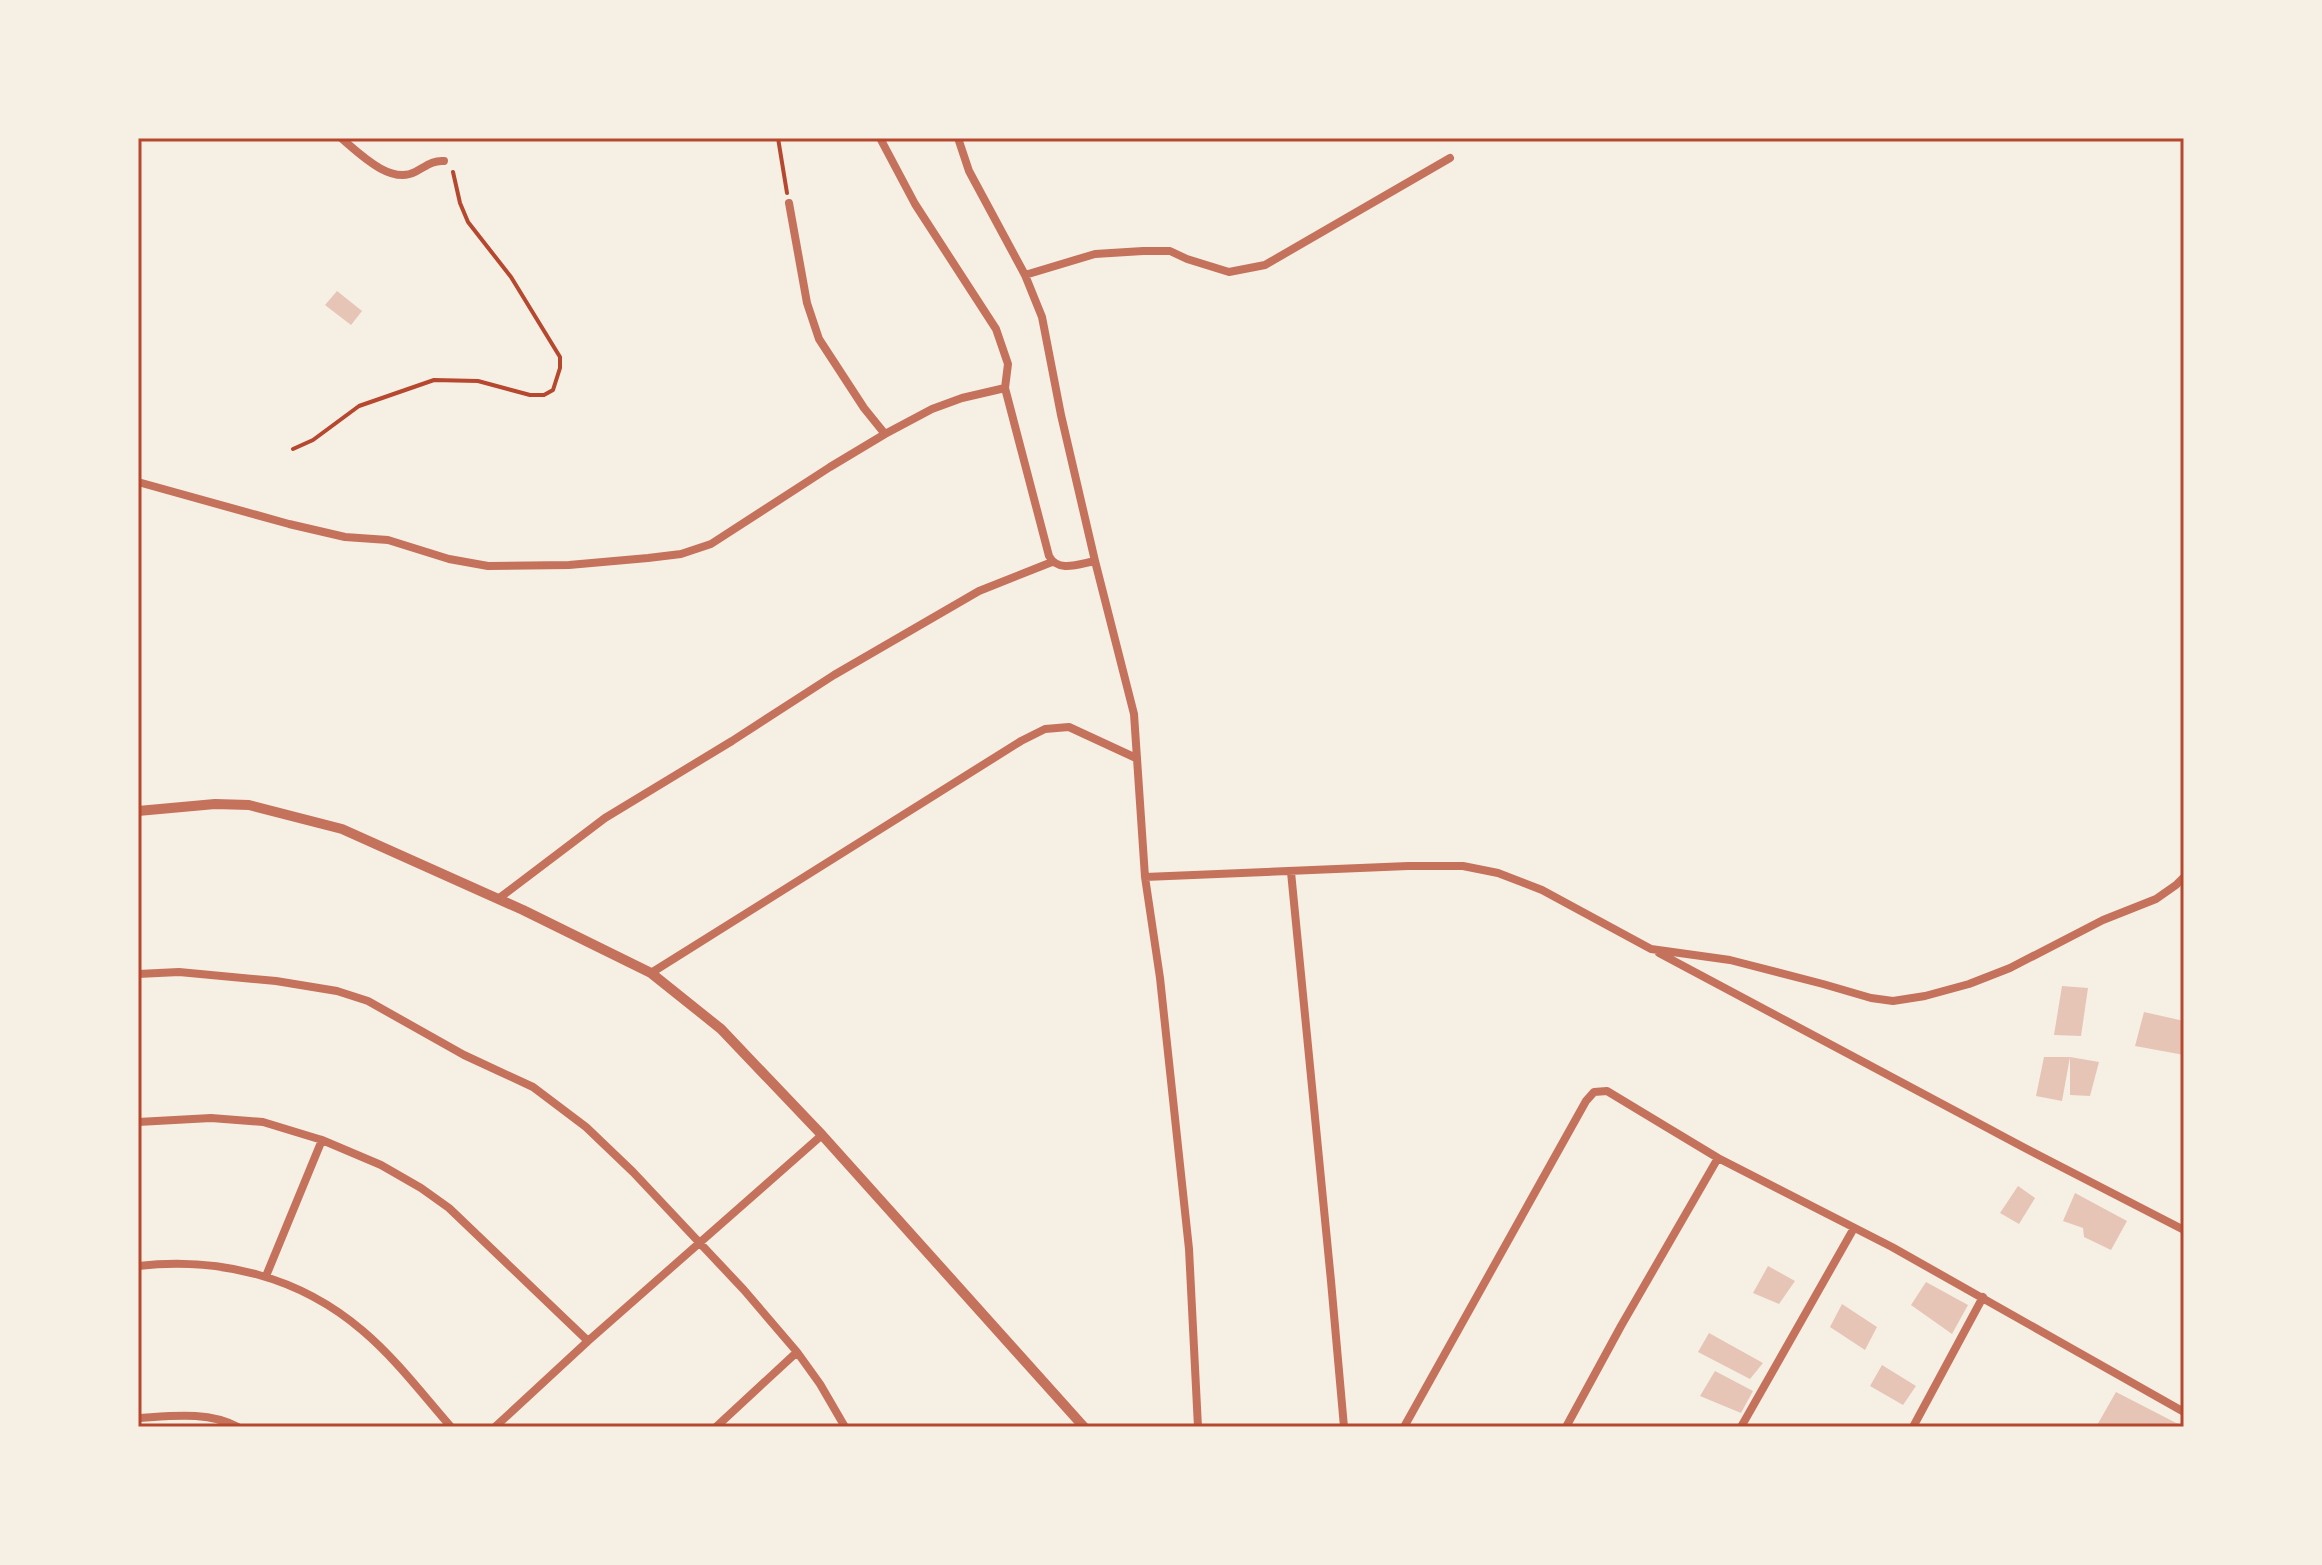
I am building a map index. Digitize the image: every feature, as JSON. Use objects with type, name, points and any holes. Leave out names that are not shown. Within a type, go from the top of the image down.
[{"type":"street","points":[[341,138],[390,174],[408,176],[435,160],[444,161]]},
{"type":"street","points":[[880,138],[915,204],[996,329],[1008,364],[1005,388],[1052,562],[1063,566],[1095,561]]},
{"type":"street","points":[[958,138],[969,171],[1025,275],[1042,317],[1061,415],[1134,714],[1145,877],[1160,978],[1189,1249],[1198,1427]]},
{"type":"street","points":[[1025,275],[1095,254],[1143,251],[1170,251],[1229,272],[1265,265],[1450,158]]},
{"type":"street","points":[[789,203],[807,303],[819,339],[864,408],[885,434]]},
{"type":"street","points":[[138,482],[289,524],[345,537],[388,540],[449,559],[488,566],[569,565],[681,554],[711,544],[830,467],[932,409],[1005,388]]},
{"type":"street","points":[[498,899],[605,818],[834,675],[979,591],[1052,562]]},
{"type":"street","points":[[651,973],[1021,741],[1045,729],[1069,727],[1136,758]]},
{"type":"street","points":[[138,811],[215,804],[249,805],[342,829],[498,899],[651,973],[721,1029],[822,1135],[1084,1427]]},
{"type":"street","points":[[1145,877],[1463,866],[1498,873],[1542,890],[2184,1230]]},
{"type":"street","points":[[1291,872],[1344,1427]]},
{"type":"street","points":[[1651,949],[1730,960],[1871,998],[1893,1001],[1954,988],[2010,968],[2103,920],[2156,899],[2184,877]]},
{"type":"street","points":[[138,974],[179,972],[276,981],[337,991],[368,1001],[464,1055],[533,1087],[586,1127],[633,1172],[744,1290],[797,1352],[845,1427]]},
{"type":"street","points":[[1404,1427],[1579,1113],[1594,1092],[1607,1091],[1718,1158],[1983,1297],[2184,1412]]},
{"type":"street","points":[[138,1122],[211,1118],[263,1122],[322,1140],[381,1165],[449,1208],[588,1341]]},
{"type":"street","points":[[495,1427],[822,1135]]},
{"type":"street","points":[[266,1276],[322,1140]]},
{"type":"street","points":[[1566,1427],[1718,1158]]},
{"type":"street","points":[[1741,1427],[1854,1228]]},
{"type":"street","points":[[138,1266],[189,1263],[234,1268],[266,1276],[325,1304],[363,1331],[391,1357],[451,1427]]},
{"type":"street","points":[[1913,1427],[1983,1297]]},
{"type":"street","points":[[716,1427],[797,1352]]},
{"type":"street","points":[[138,1418],[190,1415],[225,1420],[238,1427]]},
{"type":"path","points":[[778,138],[789,203]]},
{"type":"path","points":[[293,449],[313,440],[359,406],[434,380],[478,381],[530,395],[544,395],[553,390],[560,357],[511,277],[468,222],[451,167],[444,161]]},
{"type":"building","points":[[337,291],[362,311],[351,325],[325,305]]},
{"type":"building","points":[[2062,986],[2088,988],[2081,1036],[2054,1035]]},
{"type":"building","points":[[2144,1012],[2184,1021],[2184,1055],[2135,1046]]},
{"type":"building","points":[[2044,1057],[2070,1057],[2062,1101],[2036,1096]]},
{"type":"building","points":[[2070,1057],[2099,1062],[2090,1096],[2070,1095]]},
{"type":"building","points":[[2018,1186],[2035,1198],[2019,1224],[2000,1213]]},
{"type":"building","points":[[2075,1193],[2127,1221],[2111,1250],[2084,1237],[2083,1228],[2063,1221]]},
{"type":"building","points":[[1768,1266],[1795,1281],[1779,1304],[1753,1293]]},
{"type":"building","points":[[1926,1282],[1968,1305],[1952,1334],[1911,1305]]},
{"type":"building","points":[[1842,1304],[1877,1327],[1865,1350],[1830,1327]]},
{"type":"building","points":[[1709,1333],[1763,1363],[1750,1379],[1698,1352]]},
{"type":"building","points":[[1882,1365],[1916,1386],[1903,1405],[1870,1386]]},
{"type":"building","points":[[1715,1371],[1753,1391],[1741,1413],[1700,1396]]},
{"type":"building","points":[[2116,1392],[2184,1427],[2096,1427]]}]
